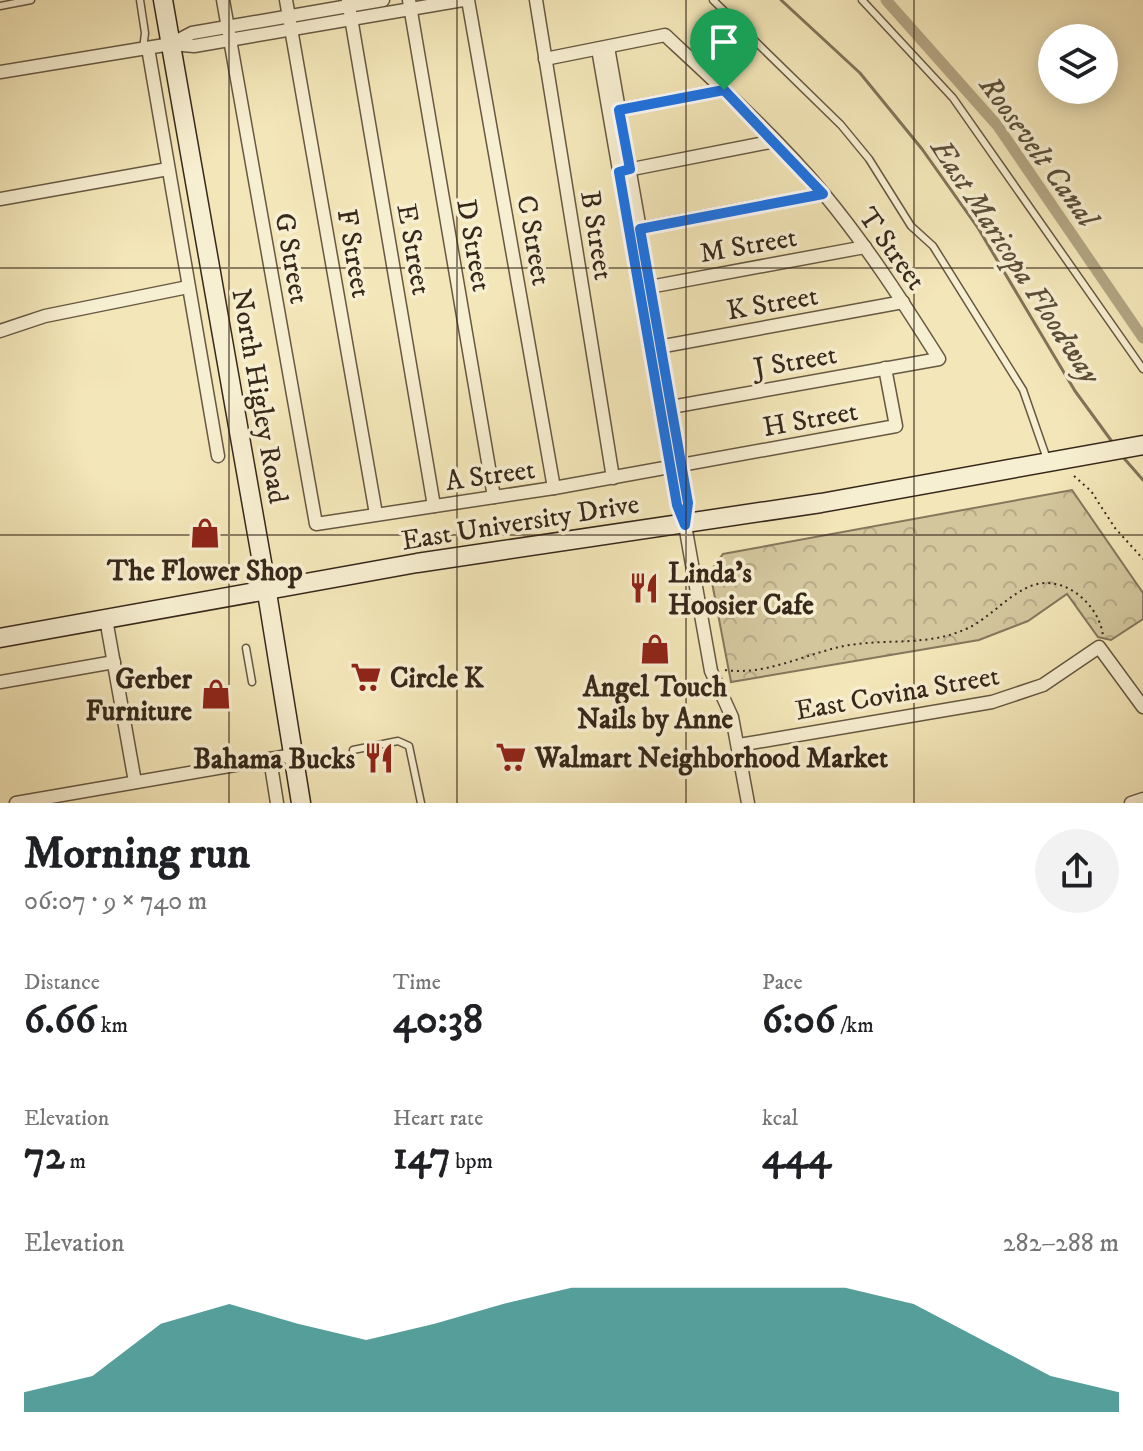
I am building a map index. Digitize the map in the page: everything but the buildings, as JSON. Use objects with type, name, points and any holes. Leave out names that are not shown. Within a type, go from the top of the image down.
[{"type":"main road","name":"North Higley Road","points":[[163,0],[267,589],[301,803]]},
{"type":"main road","name":"East University Drive","points":[[0,638],[493,551],[685,525],[1048,462],[1072,467],[1143,445]]},
{"type":"street","name":"G Street","points":[[223,0],[316,524]]},
{"type":"street","name":"F Street","points":[[286,0],[376,514]]},
{"type":"street","points":[[0,72],[171,44],[192,33],[291,30],[350,8],[383,0]]},
{"type":"street","points":[[229,33],[289,16],[350,8],[466,0]]},
{"type":"street","name":"C Street","points":[[466,0],[554,488]]},
{"type":"street","name":"B Street","points":[[536,0],[613,478]]},
{"type":"street","name":"D Street","points":[[410,4],[494,497]]},
{"type":"street","name":"E Street","points":[[350,8],[434,506]]},
{"type":"street","name":"T Street","points":[[603,48],[665,35],[775,141],[823,194],[865,247],[939,359]]},
{"type":"street","points":[[545,59],[603,48],[666,408],[677,505],[685,525],[711,671],[732,717],[748,803]]},
{"type":"street","name":"North Higley Road","points":[[145,49],[218,456]]},
{"type":"street","points":[[614,111],[724,90]]},
{"type":"street","points":[[624,170],[775,141]]},
{"type":"street","points":[[0,199],[168,169]]},
{"type":"street","points":[[635,230],[823,194]]},
{"type":"street","name":"M Street","points":[[645,288],[865,247]]},
{"type":"street","points":[[0,331],[45,316],[188,287]]},
{"type":"street","name":"K Street","points":[[656,348],[903,302]]},
{"type":"street","name":"J Street","points":[[666,408],[939,359]]},
{"type":"street","name":"H Street","points":[[675,467],[896,426],[885,368]]},
{"type":"street","name":"A Street","points":[[316,524],[675,467]]},
{"type":"street","points":[[106,619],[135,782]]},
{"type":"street","points":[[1099,647],[1143,707]]},
{"type":"street","name":"East Covina Street","points":[[739,745],[992,702],[1043,685],[1099,647]]},
{"type":"street","points":[[0,682],[114,662]]},
{"type":"street","points":[[16,803],[293,755]]},
{"type":"street","points":[[270,759],[277,803]]},
{"type":"street","points":[[1131,803],[1143,799]]},
{"type":"lane","points":[[0,6],[31,0]]},
{"type":"lane","points":[[140,0],[145,49]]},
{"type":"lane","points":[[713,0],[841,125],[902,208],[911,226],[933,246],[1023,390],[1048,462]]},
{"type":"lane","points":[[862,0],[953,98],[1143,369]]},
{"type":"lane","points":[[246,648],[252,682]]},
{"type":"lane","points":[[353,750],[398,741],[409,746],[421,803]]},
{"type":"path","points":[[1072,467],[1115,528],[1143,559]]},
{"type":"path","points":[[711,671],[756,670],[848,645],[932,640],[978,623],[1032,586],[1043,583],[1068,588],[1091,608],[1103,631],[1099,647]]},
{"type":"green space","points":[[1072,490],[1143,593],[1143,619],[1111,640],[1098,637],[1067,594],[1028,621],[979,640],[731,682],[710,572],[723,554]]},
{"type":"waterway","name":"East Maricopa Floodway","points":[[781,0],[860,73],[922,149],[978,228],[1075,391],[1113,443]]},
{"type":"waterway","name":"Roosevelt Canal","points":[[886,0],[997,125],[1143,338]]},
{"type":"waterway","name":"East Maricopa Floodway","points":[[1122,456],[1143,480]]},
{"type":"place","name":"The Flower Shop","points":[[205,533]]},
{"type":"place","name":"Linda's Hoosier Cafe","points":[[644,588]]},
{"type":"place","name":"Angel Touch Nails by Anne","points":[[655,649]]},
{"type":"place","name":"Circle K","points":[[366,677]]},
{"type":"place","name":"Gerber Furniture","points":[[216,694]]},
{"type":"place","name":"Walmart Neighborhood Market","points":[[511,757]]},
{"type":"place","name":"Bahama Bucks","points":[[379,758]]},
{"type":"route","points":[[724,90],[823,194],[640,229],[688,503],[685,525],[677,505],[619,172],[630,169],[619,110],[724,90]]}]
